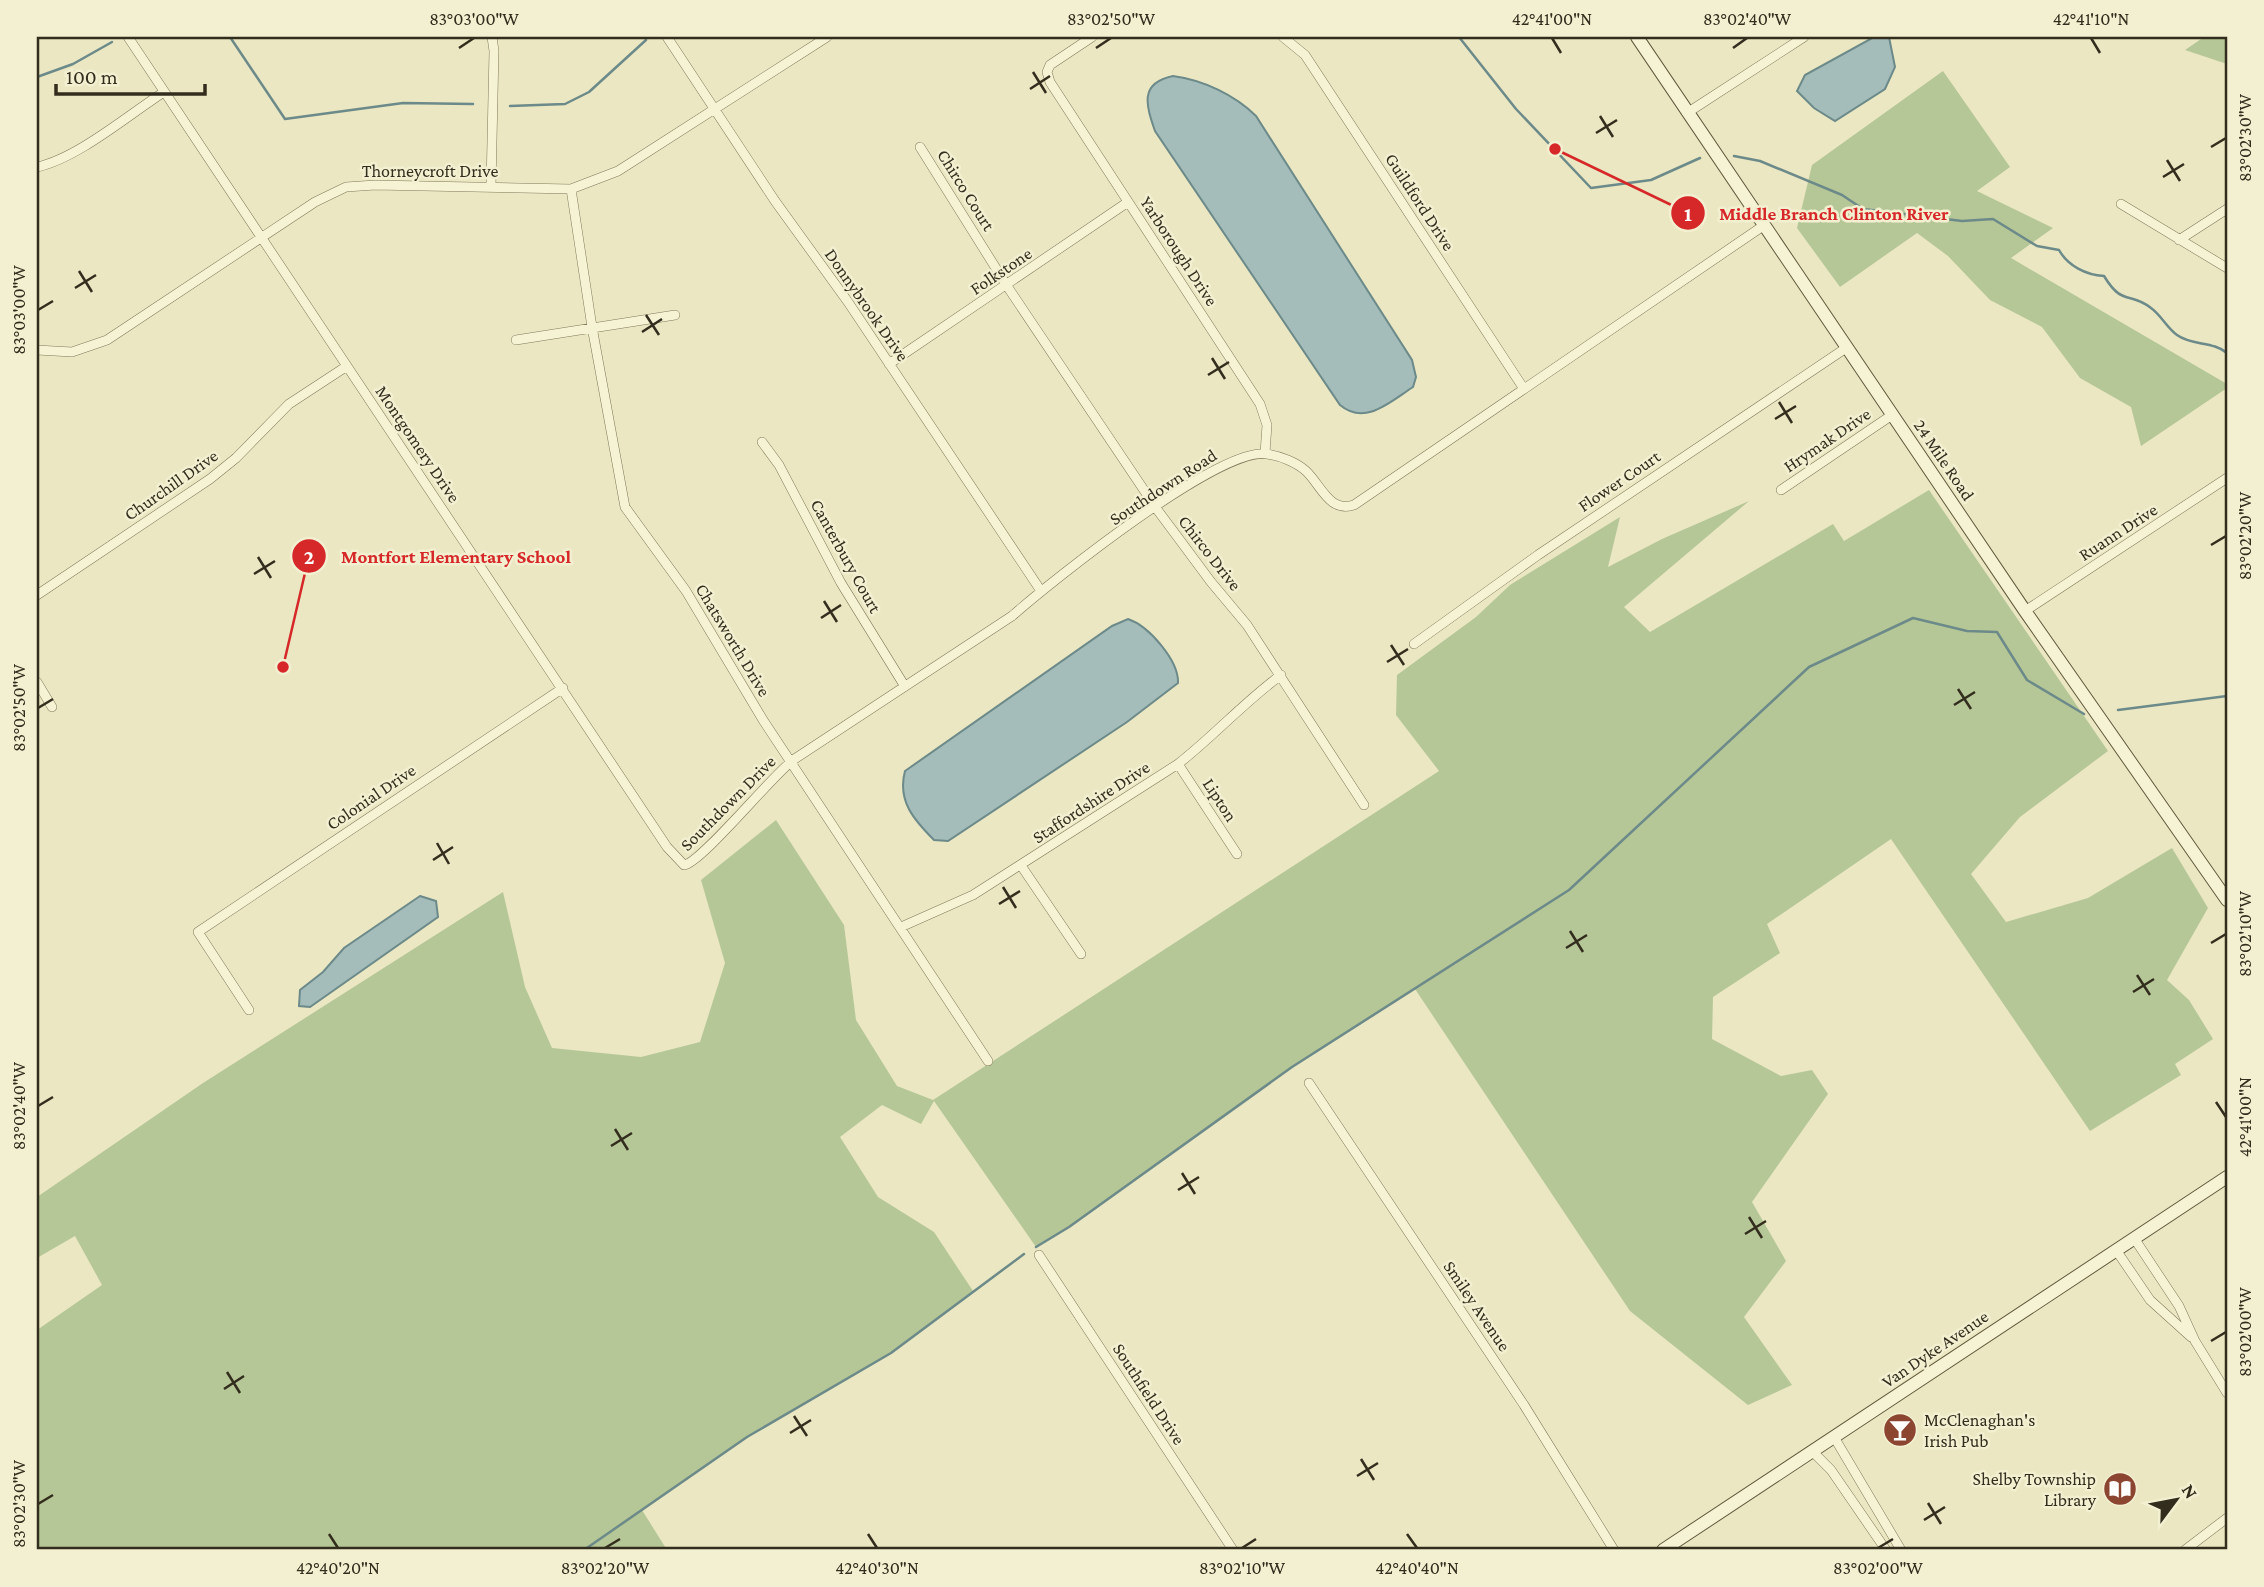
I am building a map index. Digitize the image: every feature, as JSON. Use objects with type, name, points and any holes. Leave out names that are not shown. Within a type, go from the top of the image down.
[{"type":"street","name":"Montgomery Drive","points":[[128,37],[667,847],[684,865]]},
{"type":"street","points":[[491,186],[494,63],[492,37]]},
{"type":"street","name":"Donnybrook Drive","points":[[667,37],[1041,591]]},
{"type":"street","name":"Thorneycroft Drive","points":[[37,350],[72,352],[107,340],[315,202],[346,187],[491,186],[571,189],[618,171],[827,37]]},
{"type":"street","name":"Yarborough Drive","points":[[1092,37],[1055,61],[1047,72],[1049,82],[1260,404],[1267,425],[1265,453]]},
{"type":"street","name":"Guildford Drive","points":[[1283,37],[1305,55],[1524,389]]},
{"type":"street","name":"24 Mile Road","points":[[1637,37],[2025,611],[2227,900]]},
{"type":"street","points":[[1687,113],[1804,37]]},
{"type":"street","points":[[37,167],[54,162],[77,149],[164,92]]},
{"type":"street","name":"Chirco Court","points":[[920,147],[1007,286]]},
{"type":"street","name":"Chatsworth Drive","points":[[571,189],[592,327],[625,507],[686,591],[756,708],[793,760],[988,1061]]},
{"type":"street","name":"Folkstone","points":[[889,364],[1128,202]]},
{"type":"street","points":[[2121,204],[2227,268]]},
{"type":"street","points":[[2179,240],[2227,209]]},
{"type":"street","points":[[1265,453],[1300,467],[1327,498],[1347,508],[1371,496],[1763,226]]},
{"type":"street","name":"Chirco Drive","points":[[1007,286],[1156,508],[1247,625],[1364,805]]},
{"type":"street","points":[[516,340],[675,315]]},
{"type":"street","name":"Flower Court","points":[[1414,645],[1548,548],[1846,348]]},
{"type":"street","name":"Churchill Drive","points":[[37,595],[210,480],[236,458],[289,404],[348,366]]},
{"type":"street","name":"Hrymak Drive","points":[[1781,490],[1892,415]]},
{"type":"street","name":"Canterbury Court","points":[[762,442],[779,465],[841,583],[904,685]]},
{"type":"street","name":"Southdown Road","points":[[793,760],[1012,616],[1041,591],[1156,508],[1226,463],[1265,453]]},
{"type":"street","name":"Ruann Drive","points":[[2025,611],[2227,478]]},
{"type":"street","name":"Staffordshire Drive","points":[[901,927],[973,895],[1022,867],[1178,764],[1205,743],[1244,704],[1281,676]]},
{"type":"street","points":[[37,682],[52,707]]},
{"type":"street","name":"Colonial Drive","points":[[249,1010],[198,932],[563,688]]},
{"type":"street","name":"Southdown Drive","points":[[684,865],[701,856],[765,785],[793,760]]},
{"type":"street","name":"Lipton","points":[[1178,764],[1237,853]]},
{"type":"street","points":[[1022,867],[1081,954]]},
{"type":"street","name":"Smiley Avenue","points":[[1309,1083],[1524,1405],[1614,1550]]},
{"type":"street","name":"Van Dyke Avenue","points":[[1663,1550],[2227,1177]]},
{"type":"street","points":[[2134,1238],[2179,1306],[2194,1341],[2227,1393]]},
{"type":"street","points":[[2116,1250],[2150,1300],[2194,1341]]},
{"type":"street","name":"Southfield Drive","points":[[1039,1255],[1233,1550]]},
{"type":"street","points":[[1834,1437],[1901,1550]]},
{"type":"street","points":[[1812,1451],[1831,1470],[1886,1550]]},
{"type":"street","points":[[2185,1550],[2227,1518]]},
{"type":"green space","points":[[2204,37],[2227,37],[2227,64],[2185,50]]},
{"type":"green space","points":[[1943,71],[2010,167],[1977,191],[2053,228],[2011,258],[2227,384],[2227,388],[2141,446],[2131,407],[2080,378],[2042,327],[1990,300],[1948,256],[1917,233],[1840,287],[1797,228],[1812,165]]},
{"type":"green space","points":[[1929,490],[2108,751],[2020,817],[1971,874],[2006,922],[2088,898],[2172,848],[2208,908],[2167,980],[2189,1000],[2213,1039],[2175,1064],[2181,1075],[2090,1131],[1891,839],[1767,924],[1780,953],[1713,997],[1712,1039],[1781,1076],[1812,1070],[1828,1094],[1752,1202],[1786,1261],[1744,1317],[1792,1385],[1748,1405],[1630,1311],[1415,989],[1292,1067],[1069,1227],[1036,1247],[934,1101],[921,1124],[882,1105],[840,1137],[878,1197],[934,1232],[973,1291],[891,1353],[747,1437],[642,1510],[667,1550],[37,1550],[37,1330],[102,1285],[75,1236],[37,1258],[37,1197],[203,1083],[503,892],[525,987],[552,1048],[641,1057],[700,1042],[725,963],[701,880],[776,820],[844,925],[856,1020],[897,1086],[933,1100],[1439,771],[1396,715],[1397,675],[1476,617],[1510,585],[1620,517],[1608,567],[1662,539],[1749,501],[1624,607],[1650,632],[1833,524],[1844,541]]},
{"type":"water","points":[[1874,37],[1889,37],[1895,67],[1885,89],[1835,121],[1814,108],[1797,91],[1805,75]]},
{"type":"water","points":[[1173,76],[1218,90],[1238,101],[1256,116],[1412,360],[1416,377],[1413,387],[1386,405],[1368,412],[1349,411],[1340,405],[1155,131],[1149,112],[1148,96],[1155,84]]},
{"type":"water","points":[[1128,619],[1145,629],[1161,645],[1174,665],[1178,683],[1127,722],[948,841],[934,840],[914,817],[905,801],[905,771],[1112,626]]},
{"type":"water","points":[[420,896],[436,901],[438,917],[310,1007],[299,1006],[300,990],[323,972],[344,948]]},
{"type":"waterway","points":[[230,37],[285,119],[403,103],[473,104]]},
{"type":"waterway","points":[[1459,37],[1516,109],[1591,188],[1651,180],[1700,158]]},
{"type":"waterway","points":[[510,106],[565,104],[589,92],[646,40]]},
{"type":"waterway","points":[[37,77],[73,64],[112,42]]},
{"type":"waterway","points":[[1734,156],[1760,161],[1842,195],[1863,209],[1962,221],[1993,219],[2037,246],[2059,250],[2067,261],[2078,269],[2104,276],[2116,292],[2151,308],[2173,332],[2183,338],[2227,353]]},
{"type":"waterway","points":[[1036,1247],[1069,1227],[1292,1067],[1569,890],[1809,667],[1913,618],[1967,631],[1997,632],[2027,680],[2084,714]]},
{"type":"waterway","points":[[2118,710],[2227,696]]},
{"type":"waterway","points":[[584,1550],[747,1437],[891,1353],[1024,1254]]},
{"type":"place","name":"Middle Branch Clinton River","points":[[1555,149]]},
{"type":"place","name":"Montfort Elementary School","points":[[283,667]]},
{"type":"place","name":"McClenaghan's Irish Pub","points":[[1900,1430]]},
{"type":"place","name":"Shelby Township Library","points":[[2120,1489]]}]
